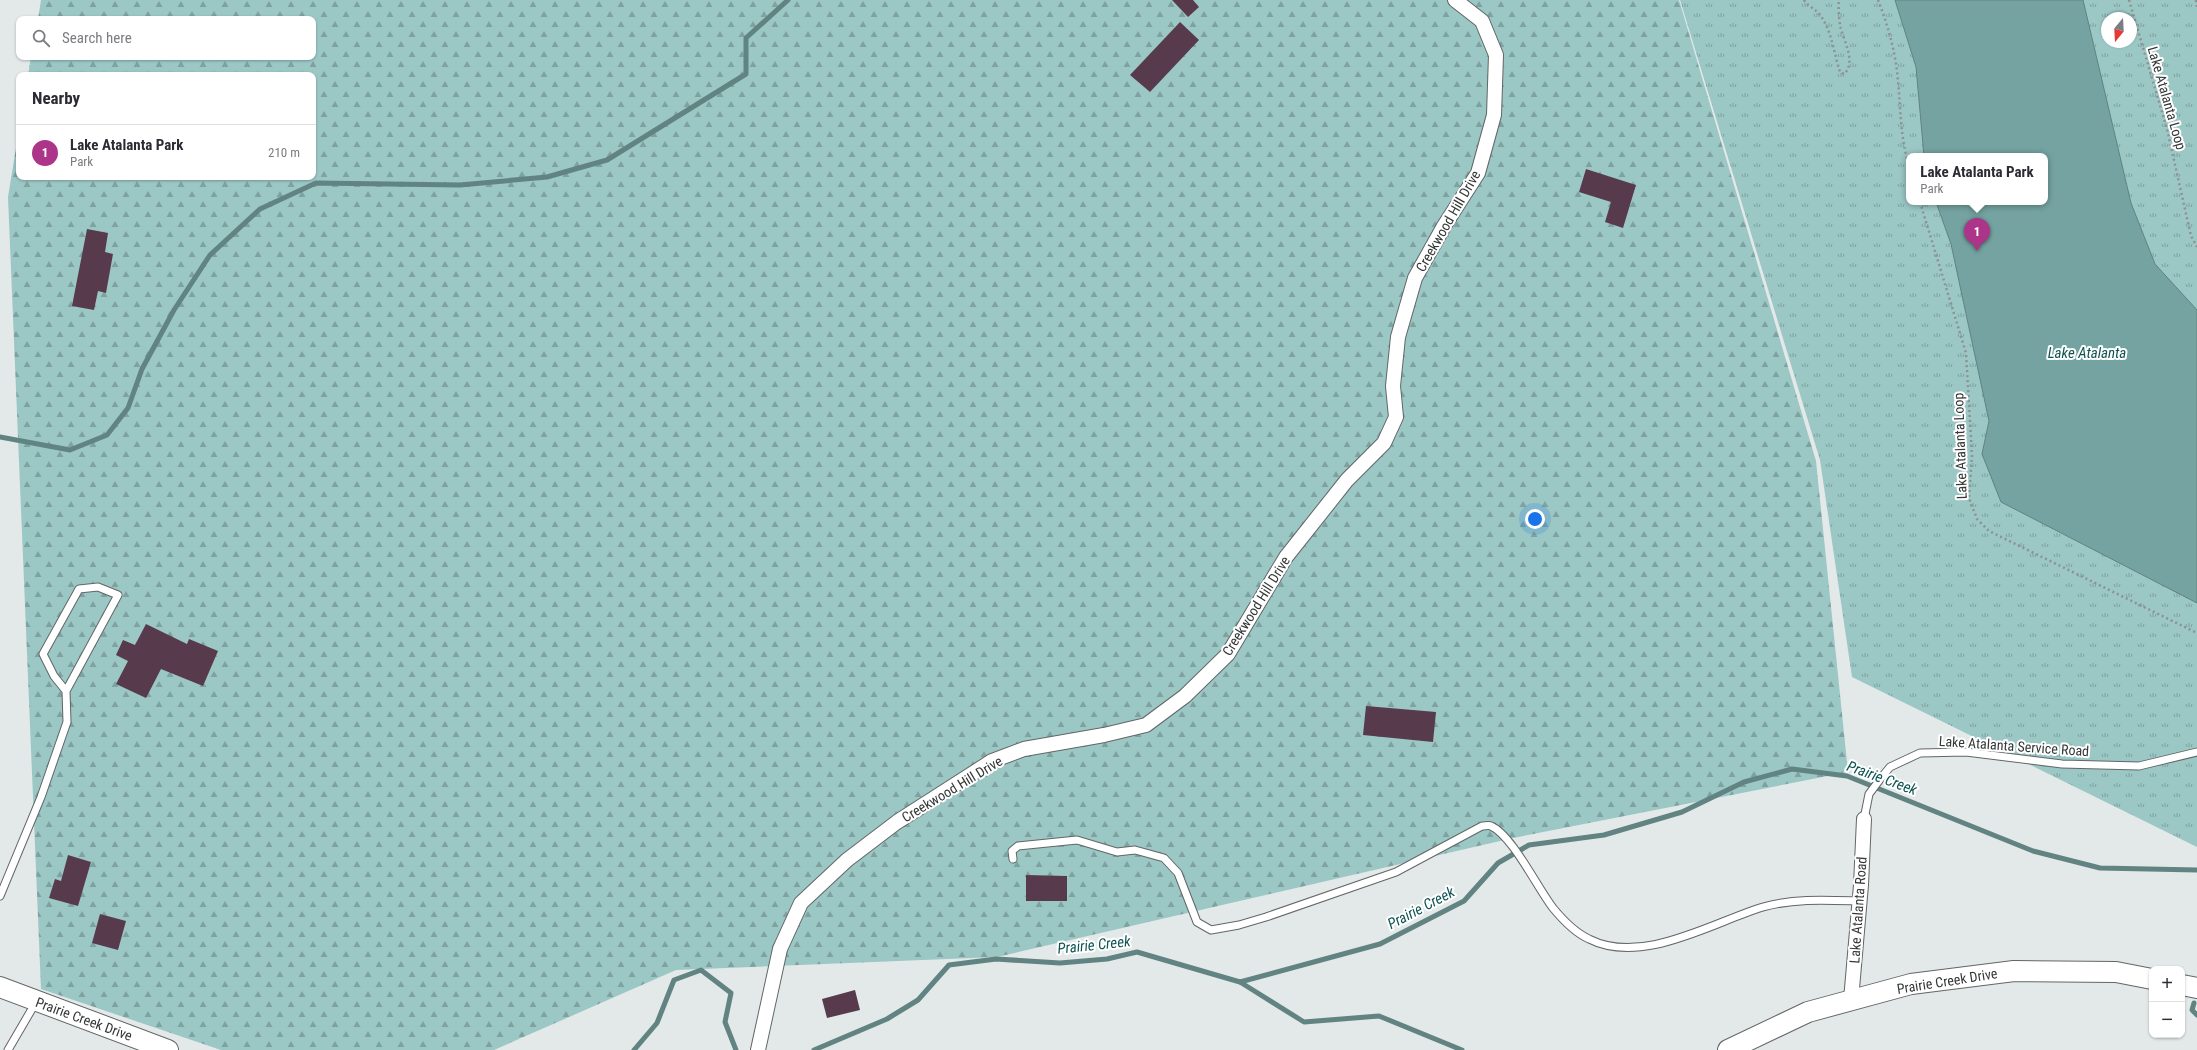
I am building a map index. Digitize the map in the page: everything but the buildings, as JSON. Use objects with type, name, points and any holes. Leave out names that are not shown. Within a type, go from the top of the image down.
[{"type":"main road","name":"Prairie Creek Drive","points":[[1728,1050],[1808,1012],[1911,984],[2014,971],[2116,972],[2149,978]]},
{"type":"main road","points":[[2185,986],[2197,988]]},
{"type":"main road","name":"Prairie Creek Drive","points":[[0,988],[155,1048]]},
{"type":"street","name":"Creekwood Hill Drive","points":[[758,1050],[780,949],[801,903],[847,860],[897,822],[992,761],[1024,749],[1104,735],[1146,725],[1185,696],[1228,654],[1286,557],[1347,480],[1384,443],[1396,417],[1393,386],[1398,337],[1415,278],[1444,226],[1478,173],[1494,114],[1496,55],[1482,21],[1455,0]]},
{"type":"street","name":"Lake Atalanta Road","points":[[1851,1000],[1864,819]]},
{"type":"lane","points":[[0,896],[40,797],[67,722],[66,691],[118,595],[98,587],[79,589],[43,654],[54,676],[66,691]]},
{"type":"lane","name":"Lake Atalanta Service Road","points":[[1864,819],[1869,794],[1880,778],[1890,767],[1920,752],[1966,752],[2062,764],[2138,766],[2197,752]]},
{"type":"lane","points":[[1013,859],[1012,851],[1018,846],[1077,840],[1117,852],[1135,850],[1164,858],[1178,873],[1197,922],[1211,930],[1240,925],[1266,917],[1396,872],[1482,826],[1491,826],[1509,842],[1553,908],[1570,925],[1589,939],[1611,947],[1661,943],[1705,930],[1763,908],[1806,899],[1859,901]]},
{"type":"lane","points":[[8,1050],[36,1002]]},
{"type":"path","points":[[1804,0],[1808,6],[1816,10],[1821,16],[1837,56],[1840,72],[1844,74],[1848,71],[1849,63],[1847,44],[1840,26],[1839,0]]},
{"type":"path","points":[[1878,0],[1885,19],[1898,79],[1902,143],[1906,156]]},
{"type":"path","name":"Lake Atalanta Loop","points":[[2129,0],[2167,129],[2191,236],[2197,247]]},
{"type":"path","points":[[2196,0],[2197,7]]},
{"type":"path","name":"Lake Atalanta Loop","points":[[1921,205],[1966,353],[1972,456],[1969,498],[1977,519],[1989,531],[2197,632]]},
{"type":"green space","points":[[41,0],[1679,0],[1816,461],[1848,772],[1513,838],[997,957],[676,970],[494,1050],[221,1050],[41,989],[8,197],[16,148],[16,180],[316,180],[316,72],[28,72],[30,60],[316,60],[316,16],[38,16]]},
{"type":"green space","points":[[1680,0],[2197,0],[2197,847],[1852,677],[1820,460]]},
{"type":"water","name":"Lake Atalanta","points":[[1895,0],[2083,0],[2131,203],[2155,264],[2197,310],[2197,603],[2001,502],[1982,454],[1989,421],[1951,244],[1937,205],[2048,205],[2048,153],[1924,153],[1916,67]]},
{"type":"waterway","points":[[0,437],[70,450],[107,435],[128,408],[142,369],[174,310],[210,255],[260,209],[316,183],[460,185],[547,177],[607,160],[746,74],[746,38],[788,0]]},
{"type":"waterway","name":"Prairie Creek","points":[[814,1050],[887,1019],[918,1000],[949,965],[996,959],[1060,963],[1107,959],[1137,952],[1240,982],[1380,944],[1464,901],[1498,863],[1529,845],[1604,835],[1682,812],[1744,782],[1792,769],[1847,776],[2033,851],[2100,868],[2197,870]]},
{"type":"waterway","name":"Prairie Creek","points":[[634,1050],[657,1023],[674,980],[701,970],[731,993],[725,1022],[736,1050]]},
{"type":"waterway","points":[[1240,982],[1304,1022],[1379,1016],[1462,1050]]},
{"type":"waterway","points":[[2194,1003],[2192,1010],[2197,1015]]},
{"type":"place","name":"Lake Atalanta Park","points":[[1977,251]]}]
